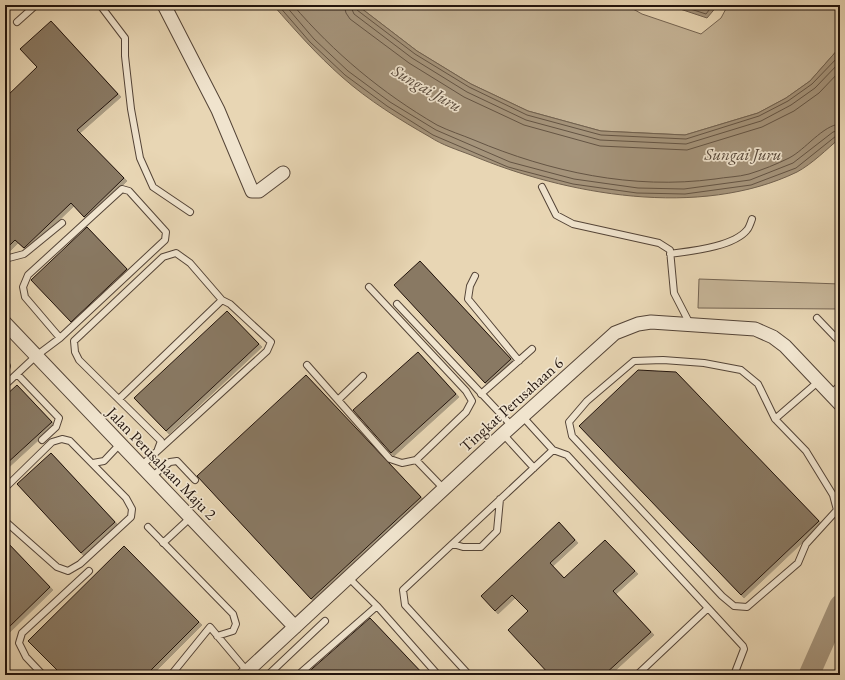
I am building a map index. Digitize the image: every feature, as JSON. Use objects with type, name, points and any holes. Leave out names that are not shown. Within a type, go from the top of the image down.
[{"type":"street","points":[[164,5],[218,110],[252,191],[259,191],[283,173]]},
{"type":"street","name":"Tingkat Perusahaan 6","points":[[245,673],[522,416],[615,333],[638,324],[651,322],[739,327],[766,332],[785,346],[819,381],[837,394]]},
{"type":"street","name":"Jalan Perusahaan Maju 2","points":[[6,327],[36,356],[294,627]]},
{"type":"lane","points":[[17,22],[36,5]]},
{"type":"lane","points":[[100,5],[126,38],[125,56],[131,109],[140,158],[153,187],[190,212]]},
{"type":"lane","points":[[542,187],[556,215],[573,224],[659,243],[670,250],[674,293],[691,325]]},
{"type":"lane","points":[[5,385],[36,356],[60,338],[166,240],[166,232],[129,191],[122,189],[28,275],[23,287],[25,297],[60,338]]},
{"type":"lane","points":[[670,254],[710,248],[729,242],[747,231],[752,219]]},
{"type":"lane","points":[[5,259],[24,254],[62,223]]},
{"type":"lane","points":[[141,466],[267,351],[271,342],[230,304],[222,300],[190,263],[176,253],[163,257],[74,341],[75,352],[79,360],[161,441],[158,449]]},
{"type":"lane","points":[[475,276],[470,286],[468,299],[519,361]]},
{"type":"lane","points":[[307,365],[390,458],[402,462],[416,460],[466,412],[472,401],[466,391],[369,287]]},
{"type":"lane","points":[[118,399],[222,300]]},
{"type":"lane","points":[[397,304],[481,394],[534,468]]},
{"type":"lane","points":[[818,318],[840,342]]},
{"type":"lane","points":[[481,394],[532,349]]},
{"type":"lane","points":[[662,360],[704,363],[741,370],[758,384],[775,419],[806,451],[833,495],[837,510],[806,544],[798,563],[747,607],[734,606],[722,596],[572,436],[569,422],[587,401],[634,361],[662,360]]},
{"type":"lane","points":[[5,362],[7,366],[5,371]]},
{"type":"lane","points":[[17,374],[59,418],[56,427],[42,440]]},
{"type":"lane","points":[[338,400],[363,376]]},
{"type":"lane","points":[[775,419],[819,381]]},
{"type":"lane","points":[[522,416],[553,450],[567,455],[744,648],[734,675]]},
{"type":"lane","points":[[5,488],[52,442],[62,438],[70,441],[81,454],[93,463],[126,498],[132,508],[131,517],[80,564],[68,571],[57,567],[5,521]]},
{"type":"lane","points":[[93,463],[104,462],[120,444]]},
{"type":"lane","points":[[470,675],[405,605],[403,590],[553,450]]},
{"type":"lane","points":[[416,460],[444,489]]},
{"type":"lane","points":[[151,477],[170,462],[177,461],[195,480]]},
{"type":"lane","points":[[452,544],[463,547],[481,546],[497,531],[500,499]]},
{"type":"lane","points":[[164,543],[190,518]]},
{"type":"lane","points":[[148,527],[233,614],[236,624],[233,631],[217,636]]},
{"type":"lane","points":[[43,675],[26,657],[19,643],[22,633],[89,571]]},
{"type":"lane","points":[[348,578],[377,606],[438,675]]},
{"type":"lane","points":[[298,675],[377,606]]},
{"type":"lane","points":[[638,674],[708,608]]},
{"type":"lane","points":[[268,675],[325,622]]},
{"type":"lane","points":[[170,675],[210,627],[245,673]]},
{"type":"shaded area","points":[[357,5],[626,5],[642,14],[701,34],[721,18],[728,5],[840,5],[840,47],[810,81],[786,98],[758,113],[685,135],[601,131],[528,111],[471,84],[417,51]]},
{"type":"shaded area","points":[[699,279],[840,284],[840,309],[698,308]]},
{"type":"water","name":"Sungai Juru","points":[[273,5],[357,5],[417,51],[471,84],[528,111],[601,131],[685,135],[758,113],[786,98],[810,81],[840,47],[840,138],[814,161],[797,172],[759,186],[718,195],[676,198],[633,196],[590,190],[548,181],[508,169],[445,145],[396,117],[362,94],[333,69],[306,42]]},
{"type":"water","points":[[668,5],[718,5],[707,18]]},
{"type":"building","points":[[51,21],[118,94],[77,130],[124,178],[84,217],[71,203],[24,248],[15,240],[5,250],[5,98],[37,67],[20,49]]},
{"type":"building","points":[[87,227],[127,269],[71,322],[31,280]]},
{"type":"building","points":[[420,261],[511,359],[485,383],[394,285]]},
{"type":"building","points":[[227,311],[259,344],[166,431],[134,398]]},
{"type":"building","points":[[418,352],[456,394],[391,453],[353,410]]},
{"type":"building","points":[[638,370],[676,372],[819,521],[741,595],[579,426]]},
{"type":"building","points":[[306,375],[421,497],[311,599],[197,476]]},
{"type":"building","points":[[17,385],[52,422],[5,465],[5,396]]},
{"type":"building","points":[[51,453],[115,522],[81,553],[17,484]]},
{"type":"building","points":[[559,522],[575,540],[550,563],[564,578],[605,540],[635,571],[613,591],[651,632],[604,675],[550,675],[508,630],[528,611],[512,595],[495,611],[481,596]]},
{"type":"building","points":[[5,540],[50,587],[5,631]]},
{"type":"building","points":[[124,546],[199,622],[146,675],[62,675],[28,641]]},
{"type":"building","points":[[370,618],[424,675],[305,675]]},
{"type":"waterway","points":[[809,675],[840,605]]}]
